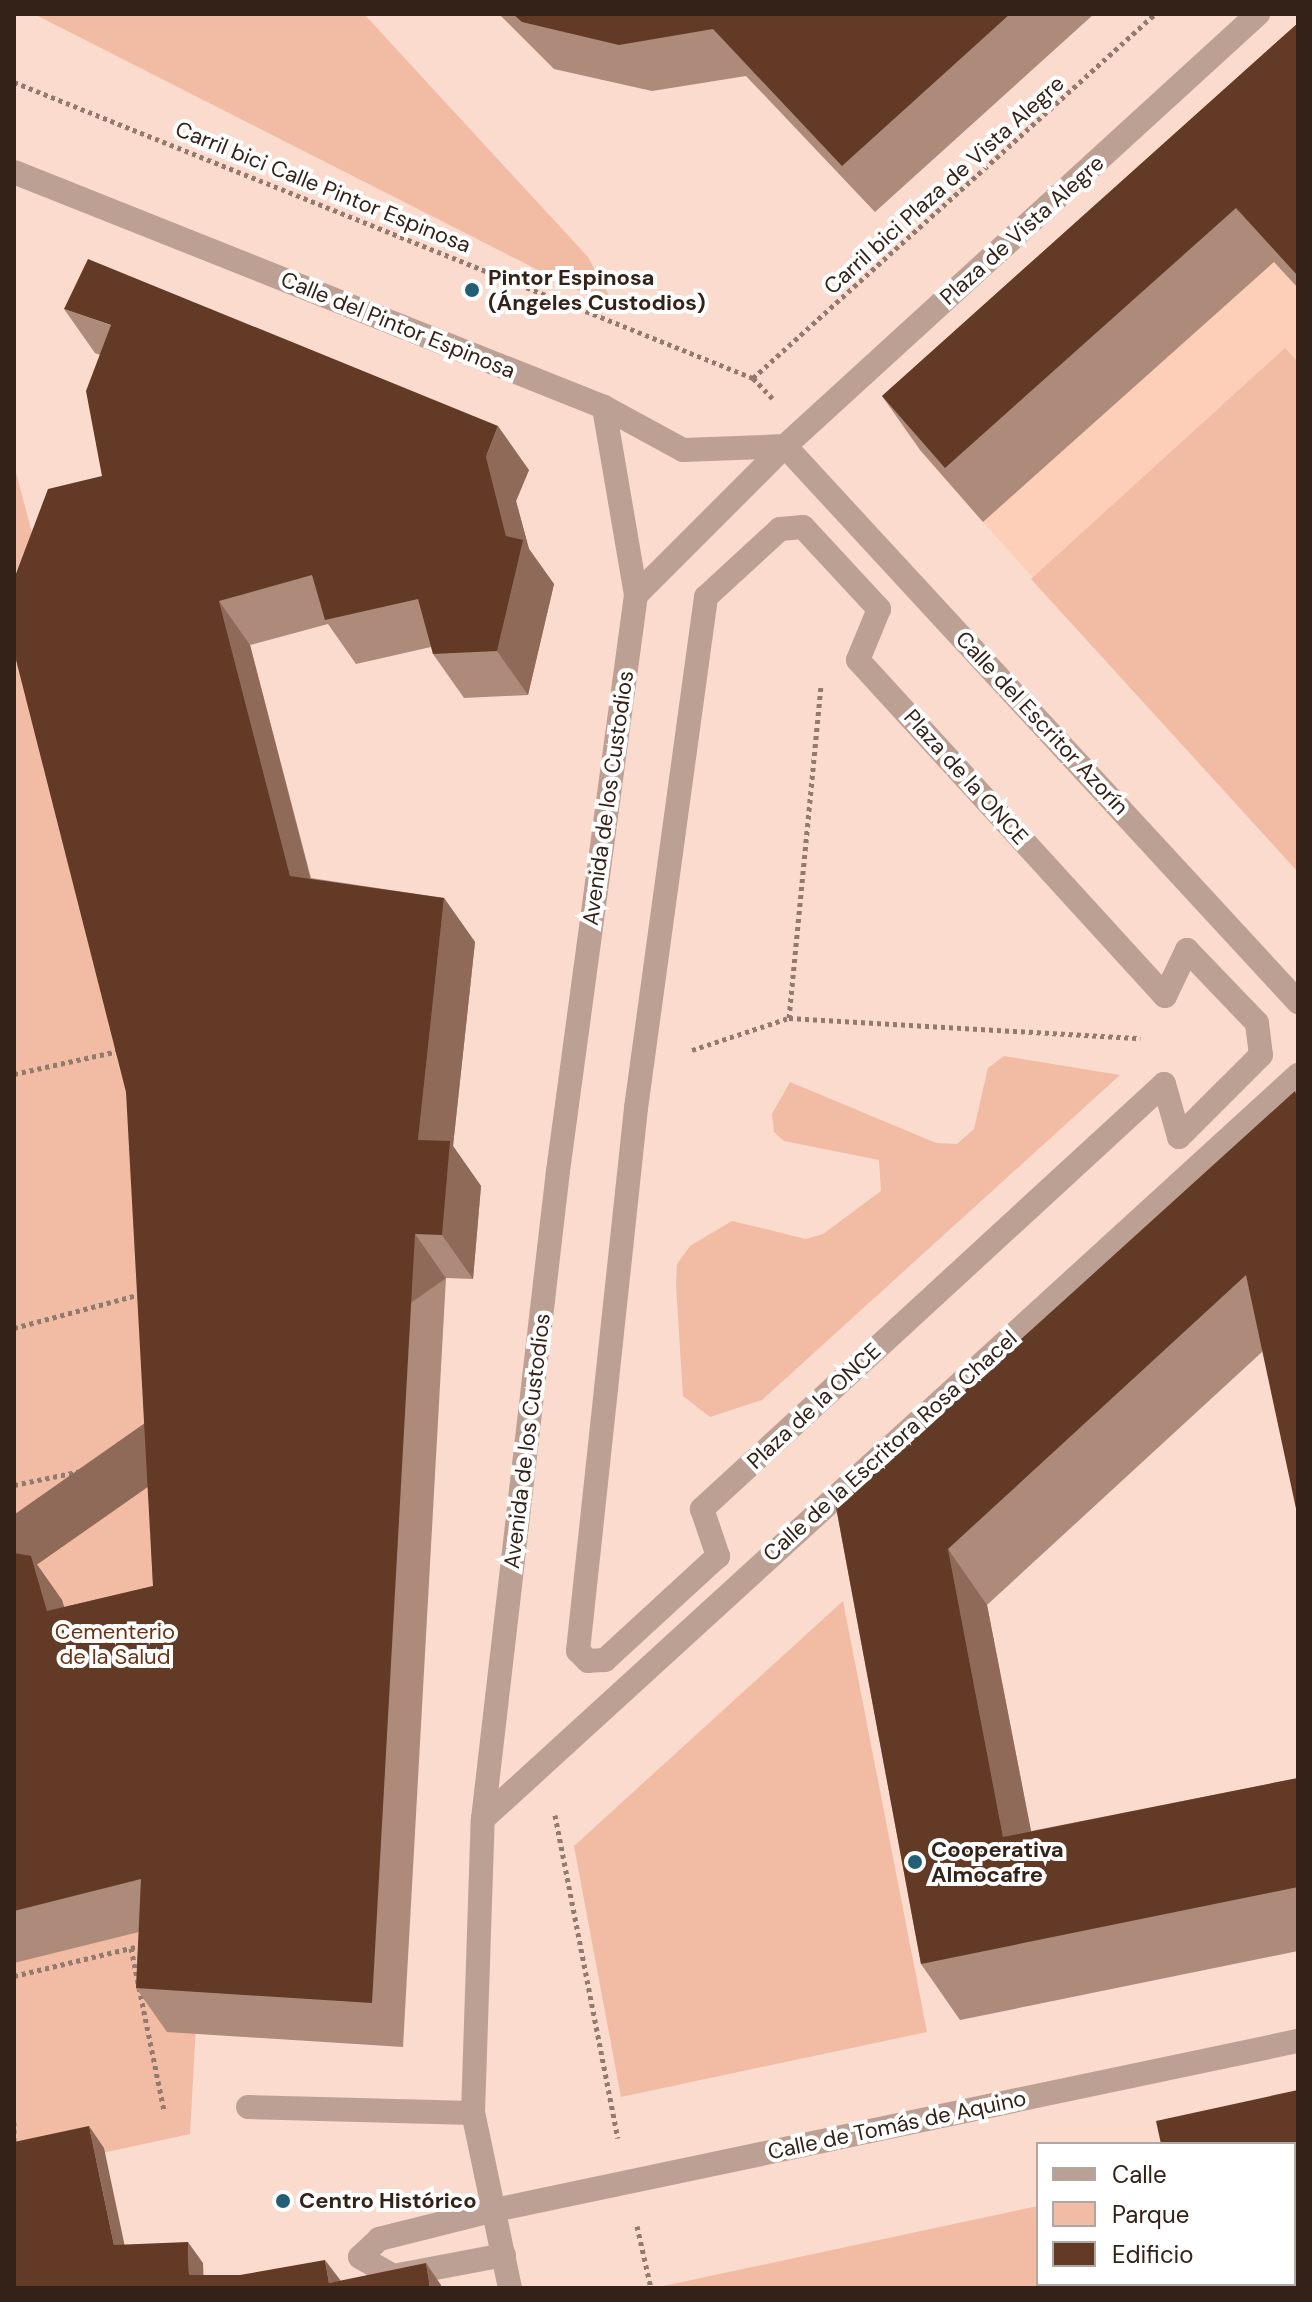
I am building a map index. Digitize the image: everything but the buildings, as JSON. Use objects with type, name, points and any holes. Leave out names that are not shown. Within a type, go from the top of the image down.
[{"type":"street","name":"Plaza de Vista Alegre","points":[[785,446],[1258,14]]},
{"type":"street","name":"Calle del Pintor Espinosa","points":[[14,172],[604,407],[683,450],[785,446]]},
{"type":"street","name":"Avenida de los Custodios","points":[[510,2288],[473,2113],[483,1819],[556,1186],[636,595],[604,407]]},
{"type":"street","points":[[636,595],[785,446]]},
{"type":"street","name":"Calle del Escritor Azorín","points":[[785,446],[1298,1002]]},
{"type":"street","name":"Plaza de la ONCE","points":[[803,527],[879,609],[858,660],[1165,996],[1187,950],[1257,1023],[1261,1055],[1179,1137],[1164,1084],[702,1509],[718,1556],[605,1660],[588,1661],[578,1651],[661,905],[706,597],[780,529],[803,527]]},
{"type":"street","name":"Calle de la Escritora Rosa Chacel","points":[[483,1819],[1298,1075]]},
{"type":"street","name":"Calle de Tomás de Aquino","points":[[504,2255],[393,2276],[360,2257],[379,2239],[495,2210],[1298,2041]]},
{"type":"street","points":[[248,2107],[473,2113]]},
{"type":"path","name":"Carril bici Plaza de Vista Alegre","points":[[753,378],[1155,14]]},
{"type":"path","name":"Carril bici Calle Pintor Espinosa","points":[[14,82],[753,378]]},
{"type":"path","points":[[789,1018],[821,679]]},
{"type":"path","points":[[686,1052],[789,1018],[1153,1038]]},
{"type":"path","points":[[116,1036],[123,1066]]},
{"type":"path","points":[[14,1074],[119,1051]]},
{"type":"path","points":[[14,1328],[149,1291],[150,1306]]},
{"type":"path","points":[[14,1485],[158,1455],[159,1469]]},
{"type":"path","points":[[14,1976],[155,1942]]},
{"type":"path","points":[[131,1948],[164,2110]]},
{"type":"path","points":[[14,2122],[14,2141]]},
{"type":"shaded area","points":[[1298,240],[1298,872],[983,522]]},
{"type":"green space","points":[[34,14],[364,14],[588,257],[617,310]]},
{"type":"green space","points":[[1285,348],[1298,362],[1298,872],[1031,579]]},
{"type":"green space","name":"Cementerio de la Salud","points":[[14,465],[196,1152],[217,1642],[190,2134],[102,2153],[14,2288]]},
{"type":"green space","points":[[1004,1056],[1120,1075],[762,1400],[710,1417],[683,1396],[676,1285],[677,1264],[690,1246],[732,1221],[806,1239],[823,1234],[881,1191],[879,1160],[784,1141],[774,1132],[772,1114],[790,1082],[936,1143],[957,1144],[974,1129],[988,1068]]},
{"type":"green space","points":[[843,1601],[927,2032],[621,2097],[574,1846]]},
{"type":"green space","points":[[1036,2206],[1036,2286],[1202,2288],[654,2288]]},
{"type":"place","name":"Pintor Espinosa (Ángeles Custodios)","points":[[472,290]]},
{"type":"place","name":"Cooperativa Almocafre","points":[[915,1862]]},
{"type":"place","name":"Centro Histórico","points":[[283,2201]]}]
